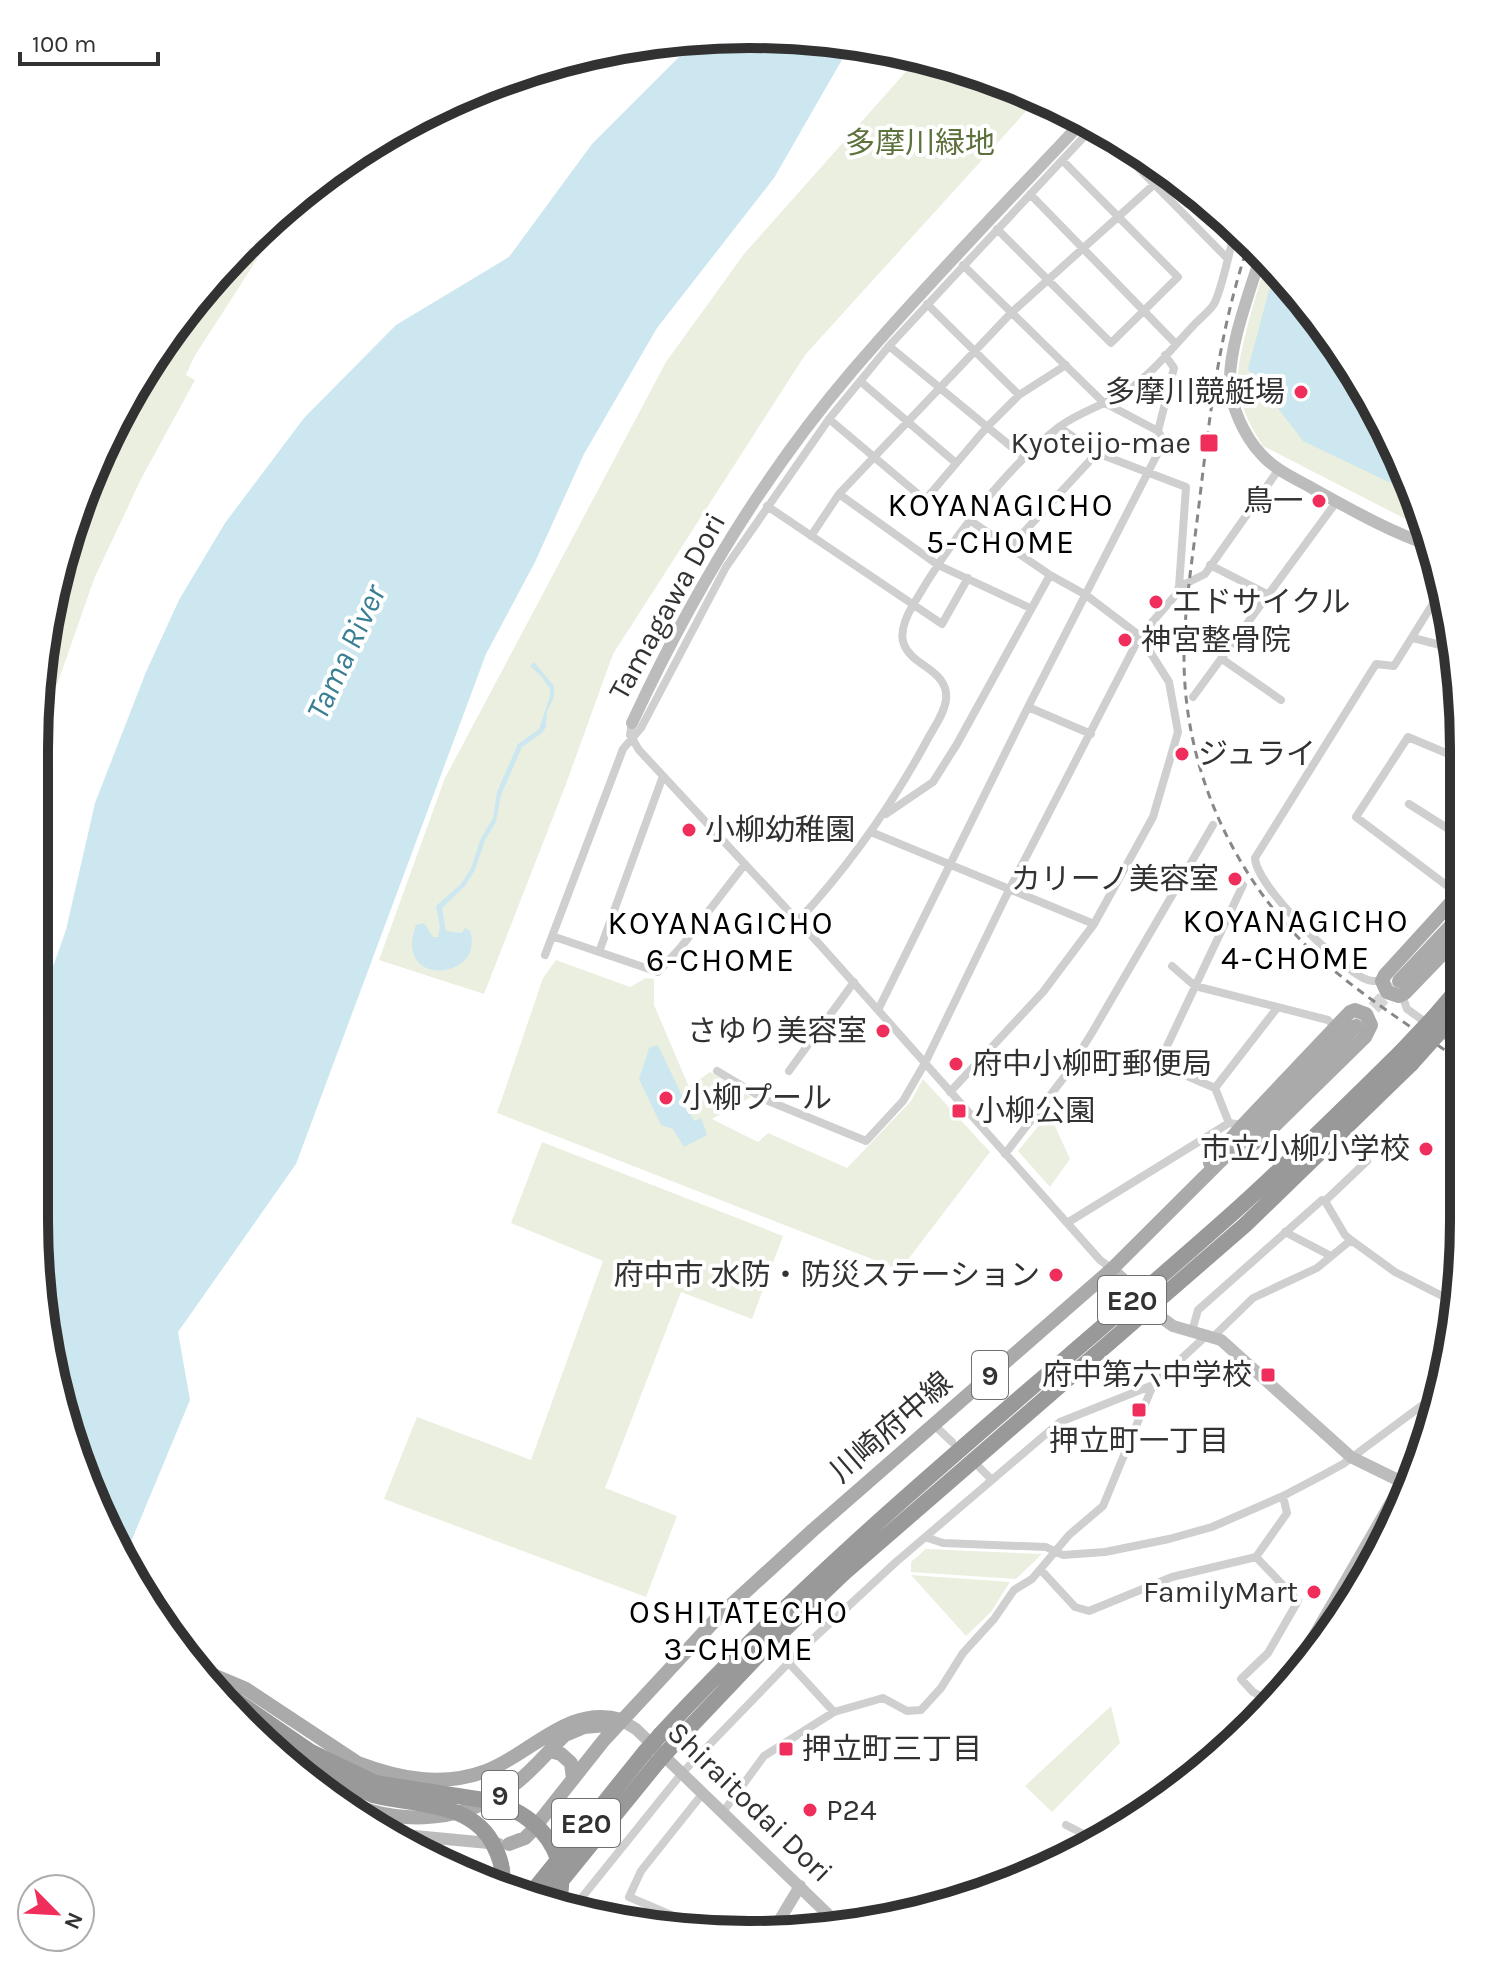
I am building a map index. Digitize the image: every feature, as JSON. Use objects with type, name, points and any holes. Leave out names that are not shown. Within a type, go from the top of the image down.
[{"type":"highway","name":"E20","points":[[666,1740],[845,1572],[1245,1225],[1406,1058],[1440,1021],[1450,1003]]},
{"type":"highway","name":"E20","points":[[1440,1021],[1450,1016]]},
{"type":"highway","name":"E20","points":[[666,1740],[751,1639],[824,1569],[1406,1058]]},
{"type":"highway","points":[[244,1706],[311,1752],[353,1774],[400,1789],[490,1801],[521,1813],[540,1828],[555,1853],[561,1883],[559,1894]]},
{"type":"highway","points":[[651,1758],[666,1740]]},
{"type":"highway","name":"E20","points":[[536,1888],[651,1758]]},
{"type":"highway","name":"E20","points":[[551,1892],[651,1758]]},
{"type":"highway","points":[[308,1764],[349,1786],[396,1801],[449,1809],[470,1818],[493,1842],[502,1876]]},
{"type":"main road","points":[[1450,904],[1382,981],[1387,992],[1393,995],[1450,945]]},
{"type":"main road","points":[[1400,988],[1450,928]]},
{"type":"main road","points":[[1193,1191],[1236,1124],[1355,1010],[1366,1014],[1371,1025],[1365,1037],[1260,1140],[1225,1159]]},
{"type":"main road","name":"川崎府中線","points":[[495,1873],[509,1844],[531,1832],[621,1720],[719,1616],[1112,1269],[1356,1026]]},
{"type":"main road","name":"9","points":[[218,1677],[246,1689],[337,1751],[378,1771],[419,1780],[445,1780],[489,1770],[576,1720],[600,1715],[621,1720]]},
{"type":"main road","name":"9","points":[[374,1812],[387,1815],[437,1816],[473,1808],[523,1779],[574,1730],[621,1720]]},
{"type":"main road","points":[[550,1751],[561,1754],[571,1763],[573,1779]]},
{"type":"main road","name":"9","points":[[504,1877],[509,1844]]},
{"type":"street","name":"Tamagawa Dori","points":[[632,740],[632,723],[685,617],[762,503],[800,438],[852,372],[1076,129]]},
{"type":"street","points":[[545,955],[623,749],[641,728],[762,503],[889,346],[1086,134]]},
{"type":"street","points":[[997,229],[1111,343],[1178,277],[1062,160]]},
{"type":"street","points":[[1132,162],[1227,258]]},
{"type":"street","points":[[811,536],[839,494],[1011,313],[1159,181]]},
{"type":"street","points":[[1030,194],[1176,344]]},
{"type":"street","points":[[798,921],[836,880],[882,816],[900,789],[946,701],[941,682],[904,646],[902,625],[938,565],[1025,458],[1079,413],[1130,389],[1214,303],[1232,241]]},
{"type":"street","points":[[878,1010],[1164,441],[1158,431],[1103,402],[963,265]]},
{"type":"street","points":[[1258,267],[1241,325],[1230,385],[1249,438],[1262,456],[1279,469],[1417,539]]},
{"type":"street","points":[[927,304],[1019,395]]},
{"type":"street","points":[[889,346],[1025,458]]},
{"type":"street","points":[[1158,431],[1174,368],[1165,355]]},
{"type":"street","points":[[829,419],[925,500],[987,427],[1019,395],[1066,365]]},
{"type":"street","points":[[1141,379],[1169,386]]},
{"type":"street","points":[[860,381],[956,463]]},
{"type":"street","points":[[717,1071],[766,1100],[866,1141],[903,1101],[925,1063],[1009,890],[1140,636],[1174,597],[1179,587],[1186,487],[1097,453],[1059,427]]},
{"type":"street","points":[[1010,547],[1097,453]]},
{"type":"street","points":[[1179,587],[1205,574],[1279,469]]},
{"type":"street","points":[[839,494],[938,565],[1030,608]]},
{"type":"street","points":[[1193,697],[1337,501]]},
{"type":"street","points":[[762,503],[942,624],[968,578]]},
{"type":"street","points":[[950,1092],[1043,992],[1094,924],[1153,817],[1178,732],[1169,682],[1140,636],[1086,595],[1050,575],[971,521]]},
{"type":"street","points":[[1210,565],[1269,595]]},
{"type":"street","points":[[882,816],[933,782],[1050,575]]},
{"type":"street","points":[[1382,981],[1366,980],[1311,936],[1271,889],[1255,864],[1255,858],[1376,664],[1394,666],[1434,602]]},
{"type":"street","points":[[1413,638],[1442,645]]},
{"type":"street","points":[[1222,659],[1281,700]]},
{"type":"street","points":[[1028,707],[1091,734]]},
{"type":"street","points":[[1450,755],[1408,737],[1356,817],[1450,889]]},
{"type":"street","points":[[632,740],[854,982],[1100,1260],[1133,1288]]},
{"type":"street","points":[[599,952],[663,776]]},
{"type":"street","points":[[1409,804],[1450,830]]},
{"type":"street","points":[[1005,1154],[1065,1076],[1213,825]]},
{"type":"street","points":[[871,832],[1094,924]]},
{"type":"street","points":[[552,936],[658,972],[745,864]]},
{"type":"street","points":[[1159,1063],[1243,885]]},
{"type":"street","points":[[1172,966],[1195,986],[1328,1020],[1335,1027]]},
{"type":"street","points":[[789,1071],[854,982]]},
{"type":"street","points":[[1400,988],[1407,1009],[1450,1039]]},
{"type":"street","points":[[1215,1088],[1277,1008]]},
{"type":"street","points":[[1067,1223],[1236,1124],[1215,1088],[1138,1055]]},
{"type":"street","points":[[1192,1331],[1198,1310],[1367,1161]]},
{"type":"street","points":[[1325,1201],[1351,1240],[1395,1272],[1445,1297]]},
{"type":"street","points":[[1285,1232],[1331,1256]]},
{"type":"street","points":[[580,1900],[682,1773],[788,1662],[925,1537],[1060,1422],[1153,1385],[1253,1298],[1317,1268],[1351,1240]]},
{"type":"street","points":[[1159,1316],[1173,1326],[1221,1340],[1351,1457],[1400,1481]]},
{"type":"street","points":[[723,1812],[764,1756],[834,1712],[883,1698],[907,1711],[921,1710],[1014,1590],[1041,1570],[1069,1535],[1103,1506],[1153,1385]]},
{"type":"street","points":[[925,1537],[943,1543],[1046,1547],[1063,1555],[1105,1552],[1169,1539],[1212,1527],[1283,1496],[1343,1464],[1426,1403]]},
{"type":"street","points":[[933,1424],[952,1442]]},
{"type":"street","points":[[979,1467],[992,1480]]},
{"type":"street","points":[[1041,1570],[1075,1607],[1089,1611],[1172,1577],[1256,1557],[1287,1513],[1283,1496]]},
{"type":"street","points":[[1332,1609],[1364,1556]]},
{"type":"street","points":[[1256,1557],[1298,1601],[1268,1653],[1241,1679],[1262,1697]]},
{"type":"street","points":[[788,1662],[834,1712]]},
{"type":"street","name":"Shiraitodai Dori","points":[[621,1720],[636,1729],[830,1916]]},
{"type":"street","points":[[675,1916],[629,1897],[641,1871],[703,1793]]},
{"type":"street","points":[[1066,1825],[1085,1835]]},
{"type":"street","points":[[416,1837],[509,1844]]},
{"type":"street","points":[[780,1920],[800,1886]]},
{"type":"green space","name":"多摩川緑地","points":[[910,67],[974,85],[1030,107],[805,355],[613,654],[484,994],[379,960],[445,778],[666,362],[744,254]]},
{"type":"green space","points":[[273,235],[194,357],[186,375],[195,380],[141,479],[94,579],[50,705],[61,612],[72,568],[101,481],[120,439],[142,398],[193,322]]},
{"type":"green space","name":"多摩川競艇場","points":[[1263,273],[1305,322],[1356,399],[1378,439],[1412,523],[1263,446],[1248,418],[1238,388],[1248,324]]},
{"type":"green space","points":[[556,960],[630,987],[646,978],[654,979],[654,1005],[689,1087],[710,1072],[751,1097],[712,1119],[758,1142],[768,1133],[847,1168],[911,1101],[923,1079],[990,1152],[900,1270],[497,1113],[543,978]]},
{"type":"green space","points":[[1049,1113],[1070,1159],[1050,1187],[1018,1151]]},
{"type":"green space","points":[[542,1142],[783,1236],[752,1319],[681,1292],[605,1488],[677,1516],[646,1597],[384,1499],[417,1417],[531,1460],[603,1261],[511,1223]]},
{"type":"green space","points":[[926,1549],[1042,1554],[1016,1579],[911,1572],[911,1562]]},
{"type":"green space","points":[[911,1575],[1010,1582],[991,1612],[966,1636]]},
{"type":"green space","points":[[1111,1706],[1120,1743],[1052,1812],[1025,1786]]},
{"type":"water","name":"Tama River","points":[[749,48],[845,55],[774,178],[657,328],[584,454],[535,562],[486,654],[296,1164],[178,1332],[190,1400],[129,1546],[101,1488],[72,1401],[61,1357],[50,1266],[48,981],[66,930],[95,803],[146,672],[179,600],[225,523],[304,418],[396,325],[509,257],[592,144],[684,52]]},
{"type":"water","points":[[1271,282],[1332,360],[1378,439],[1399,487],[1303,441],[1248,369]]},
{"type":"water","points":[[534,662],[554,686],[546,727],[522,747],[501,795],[496,822],[485,840],[475,870],[465,886],[442,908],[446,931],[462,933],[465,928],[470,931],[471,947],[465,960],[454,968],[427,968],[417,960],[412,946],[416,925],[424,923],[433,937],[438,937],[440,927],[436,906],[461,884],[471,868],[481,838],[493,818],[497,792],[518,744],[539,729],[550,689],[530,666]]},
{"type":"water","name":"小柳プール","points":[[658,1045],[694,1121],[701,1118],[707,1135],[684,1147],[673,1129],[661,1125],[639,1079],[649,1048]]},
{"type":"tunnel","points":[[1359,1023],[1395,986]]},
{"type":"railway","points":[[1245,254],[1230,307],[1216,375],[1185,622],[1186,700],[1193,741],[1219,820],[1238,857],[1287,925],[1316,955],[1350,983],[1450,1054]]},
{"type":"place","name":"多摩川競艇場","points":[[1301,392]]},
{"type":"place","name":"Kyoteijo-mae","points":[[1209,443]]},
{"type":"place","name":"鳥一","points":[[1319,501]]},
{"type":"place","name":"エドサイクル","points":[[1156,602]]},
{"type":"place","name":"神宮整骨院","points":[[1125,640]]},
{"type":"place","name":"ジュライ","points":[[1182,754]]},
{"type":"place","name":"小柳幼稚園","points":[[689,830]]},
{"type":"place","name":"カリーノ美容室","points":[[1235,879]]},
{"type":"place","name":"さゆり美容室","points":[[883,1031]]},
{"type":"place","name":"府中小柳町郵便局","points":[[956,1064]]},
{"type":"place","name":"小柳プール","points":[[666,1098]]},
{"type":"place","name":"小柳公園","points":[[959,1111]]},
{"type":"place","name":"市立小柳小学校","points":[[1426,1149]]},
{"type":"place","name":"府中市 水防・防災ステーション","points":[[1056,1275]]},
{"type":"place","name":"府中第六中学校","points":[[1268,1375]]},
{"type":"place","name":"押立町一丁目","points":[[1139,1410]]},
{"type":"place","name":"FamilyMart","points":[[1314,1592]]},
{"type":"place","name":"押立町三丁目","points":[[786,1749]]},
{"type":"place","name":"P24","points":[[810,1810]]},
{"type":"district","name":"KOYANAGICHO 5-CHOME","points":[[1001,524]]},
{"type":"district","name":"KOYANAGICHO 4-CHOME","points":[[1296,940]]},
{"type":"district","name":"KOYANAGICHO 6-CHOME","points":[[721,942]]},
{"type":"district","name":"OSHITATECHO 3-CHOME","points":[[739,1630]]}]
